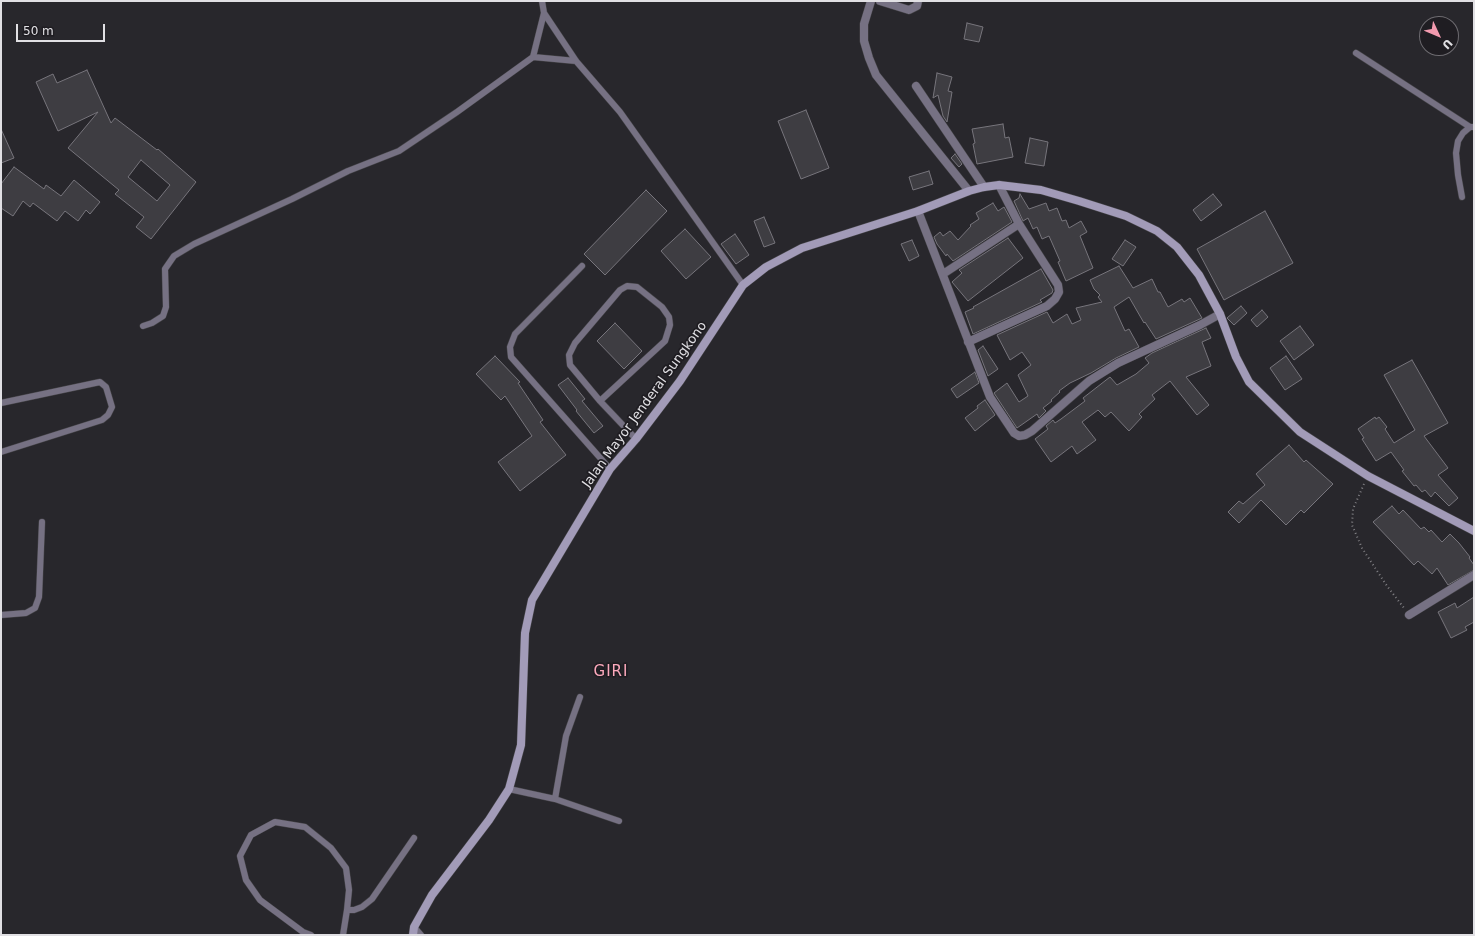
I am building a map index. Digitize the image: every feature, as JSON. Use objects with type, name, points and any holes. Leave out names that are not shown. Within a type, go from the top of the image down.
[{"type":"main road","name":"Jalan Mayor Jenderal Sungkono","points":[[413,931],[432,895],[489,820],[509,789],[521,745],[525,633],[532,600],[610,470],[636,439],[680,381],[743,285],[766,267],[802,248],[918,211],[969,191],[999,185],[1041,190],[1126,216],[1157,231],[1177,248],[1199,275],[1220,314],[1236,357],[1249,382],[1300,432],[1368,476],[1474,531]]},
{"type":"street","points":[[871,1],[864,24],[864,40],[876,75],[969,191]]},
{"type":"street","points":[[880,1],[909,10],[917,6],[918,1]]},
{"type":"street","points":[[916,86],[984,187]]},
{"type":"street","points":[[968,342],[1047,306],[1055,299],[1059,292],[1058,285],[1019,224],[999,185]]},
{"type":"street","points":[[918,211],[990,397],[1014,433],[1019,436],[1025,436],[1032,431],[1089,381],[1118,363],[1200,325],[1220,314]]},
{"type":"street","points":[[943,274],[1019,224]]},
{"type":"street","points":[[1409,615],[1474,575]]},
{"type":"lane","points":[[143,326],[152,323],[162,316],[166,307],[166,269],[174,256],[194,244],[292,199],[348,171],[399,151],[457,112],[533,57],[544,13],[542,1]]},
{"type":"lane","points":[[544,13],[576,61],[620,112],[743,285]]},
{"type":"lane","points":[[1356,53],[1472,127],[1463,133],[1458,141],[1456,153],[1462,197]]},
{"type":"lane","points":[[533,57],[576,61]]},
{"type":"lane","points":[[582,266],[515,334],[510,347],[512,357],[610,470]]},
{"type":"lane","points":[[600,401],[665,341],[670,325],[669,317],[662,307],[637,287],[627,286],[620,290],[575,343],[569,355],[570,365],[600,401],[636,439]]},
{"type":"lane","points":[[1,403],[100,382],[106,387],[112,407],[108,415],[102,420],[1,452]]},
{"type":"lane","points":[[1,615],[26,613],[35,608],[39,597],[42,522]]},
{"type":"lane","points":[[555,799],[566,736],[580,697]]},
{"type":"lane","points":[[509,789],[555,799],[619,821]]},
{"type":"lane","points":[[311,935],[303,932],[260,900],[246,880],[240,856],[251,835],[276,822],[305,827],[331,848],[346,868],[349,890],[343,935]]},
{"type":"lane","points":[[347,910],[354,910],[362,907],[372,899],[414,838]]},
{"type":"lane","points":[[413,931],[421,935]]},
{"type":"path","points":[[1368,476],[1353,509],[1352,525],[1362,548],[1387,586],[1409,615]]},
{"type":"building","points":[[967,23],[983,27],[979,42],[964,39]]},
{"type":"building","points":[[87,70],[111,123],[115,118],[157,150],[158,149],[196,182],[151,239],[136,227],[144,217],[115,194],[119,190],[68,148],[98,112],[58,131],[36,82],[53,74],[57,83]],"holes":[[[141,160],[170,185],[157,201],[128,177]]]},
{"type":"building","points":[[937,73],[952,77],[948,91],[952,92],[947,122],[943,116],[938,95],[933,98]]},
{"type":"building","points":[[806,110],[829,168],[801,179],[778,121]]},
{"type":"building","points":[[1003,124],[1005,138],[1009,137],[1013,157],[977,164],[972,129]]},
{"type":"building","points":[[1,129],[14,158],[1,163]]},
{"type":"building","points":[[1030,138],[1048,142],[1044,166],[1025,163]]},
{"type":"building","points":[[955,154],[962,164],[959,167],[951,158]]},
{"type":"building","points":[[14,167],[44,189],[46,185],[61,196],[74,180],[100,202],[90,214],[86,210],[78,221],[65,211],[57,221],[33,203],[30,207],[23,201],[13,216],[1,208],[1,184]]},
{"type":"building","points":[[929,171],[933,184],[913,190],[909,177]]},
{"type":"building","points":[[646,190],[667,211],[605,275],[584,254]]},
{"type":"building","points":[[1020,194],[1029,209],[1046,203],[1049,211],[1057,208],[1062,221],[1066,220],[1069,228],[1081,221],[1087,232],[1080,236],[1093,268],[1066,281],[1058,262],[1060,261],[1049,236],[1042,239],[1037,227],[1033,229],[1028,218],[1023,221],[1014,201],[1019,198]]},
{"type":"building","points":[[1213,194],[1222,205],[1201,221],[1193,210]]},
{"type":"building","points":[[993,203],[998,211],[1004,207],[1012,222],[953,261],[947,254],[946,256],[937,244],[934,237],[940,232],[943,236],[950,231],[958,240],[971,226],[970,225],[979,219],[976,213]]},
{"type":"building","points":[[1265,211],[1293,263],[1224,300],[1197,249]]},
{"type":"building","points":[[764,217],[775,243],[764,247],[754,221]]},
{"type":"building","points":[[685,229],[711,257],[686,279],[661,251]]},
{"type":"building","points":[[735,234],[749,255],[736,264],[721,244]]},
{"type":"building","points":[[1008,238],[1023,258],[968,301],[952,282],[962,273],[959,270]]},
{"type":"building","points":[[912,240],[919,256],[909,261],[901,244]]},
{"type":"building","points":[[1125,240],[1136,247],[1123,266],[1112,259]]},
{"type":"building","points":[[1119,266],[1133,288],[1152,279],[1158,292],[1160,292],[1168,307],[1182,299],[1184,302],[1190,298],[1202,318],[1156,339],[1145,322],[1144,323],[1129,297],[1114,307],[1125,331],[1129,329],[1139,347],[1070,383],[1059,391],[1060,392],[1051,400],[1052,401],[1043,408],[1046,411],[1039,418],[1037,414],[1017,428],[994,393],[1007,383],[1019,402],[1028,396],[1018,375],[1031,365],[1022,352],[1010,360],[997,335],[1047,312],[1053,323],[1067,314],[1072,324],[1081,320],[1076,308],[1102,302],[1098,297],[1100,295],[1094,289],[1090,280]]},
{"type":"building","points":[[1041,269],[1053,290],[1052,293],[1040,300],[1042,302],[973,334],[965,312]]},
{"type":"building","points":[[1241,306],[1247,313],[1234,325],[1227,318]]},
{"type":"building","points":[[1262,310],[1268,317],[1257,327],[1251,320]]},
{"type":"building","points":[[615,323],[642,351],[624,369],[597,341]]},
{"type":"building","points":[[1300,326],[1314,345],[1294,360],[1280,341]]},
{"type":"building","points":[[1206,328],[1211,338],[1202,342],[1211,366],[1186,377],[1209,405],[1197,415],[1170,381],[1152,395],[1155,399],[1139,414],[1142,417],[1129,431],[1111,412],[1105,417],[1098,410],[1082,422],[1096,440],[1077,454],[1072,446],[1051,462],[1035,439],[1048,429],[1046,426],[1053,420],[1055,423],[1085,401],[1083,398],[1110,377],[1117,385],[1136,374],[1149,363],[1145,358],[1152,353]]},
{"type":"building","points":[[983,346],[998,369],[988,376],[978,350]]},
{"type":"building","points":[[495,356],[520,382],[518,383],[543,420],[540,422],[566,455],[520,491],[498,462],[532,436],[505,396],[501,400],[476,374]]},
{"type":"building","points":[[1286,356],[1302,379],[1285,390],[1270,368]]},
{"type":"building","points":[[1412,360],[1448,423],[1424,436],[1448,468],[1438,475],[1458,498],[1449,506],[1435,492],[1431,497],[1425,490],[1422,492],[1416,485],[1414,486],[1402,471],[1404,470],[1391,452],[1376,461],[1362,439],[1364,438],[1358,429],[1375,417],[1376,419],[1379,417],[1387,427],[1385,429],[1394,443],[1415,430],[1384,375]]},
{"type":"building","points":[[975,372],[979,383],[957,398],[951,389]]},
{"type":"building","points":[[568,378],[585,399],[582,401],[603,426],[594,433],[558,385]]},
{"type":"building","points":[[985,400],[995,415],[975,431],[965,418],[978,408],[977,406]]},
{"type":"building","points":[[1289,445],[1304,462],[1306,460],[1333,484],[1304,513],[1301,510],[1286,525],[1261,500],[1239,523],[1228,512],[1239,501],[1243,504],[1265,485],[1256,474]]},
{"type":"building","points":[[1392,506],[1399,514],[1403,510],[1421,529],[1424,527],[1429,532],[1431,530],[1442,542],[1450,534],[1470,557],[1469,558],[1474,565],[1474,570],[1448,585],[1437,568],[1432,574],[1418,561],[1414,565],[1373,522]]},
{"type":"building","points":[[1474,597],[1474,622],[1465,627],[1467,630],[1451,638],[1438,612],[1455,603],[1457,608]]},
{"type":"district","name":"GIRI","points":[[611,672]]}]
